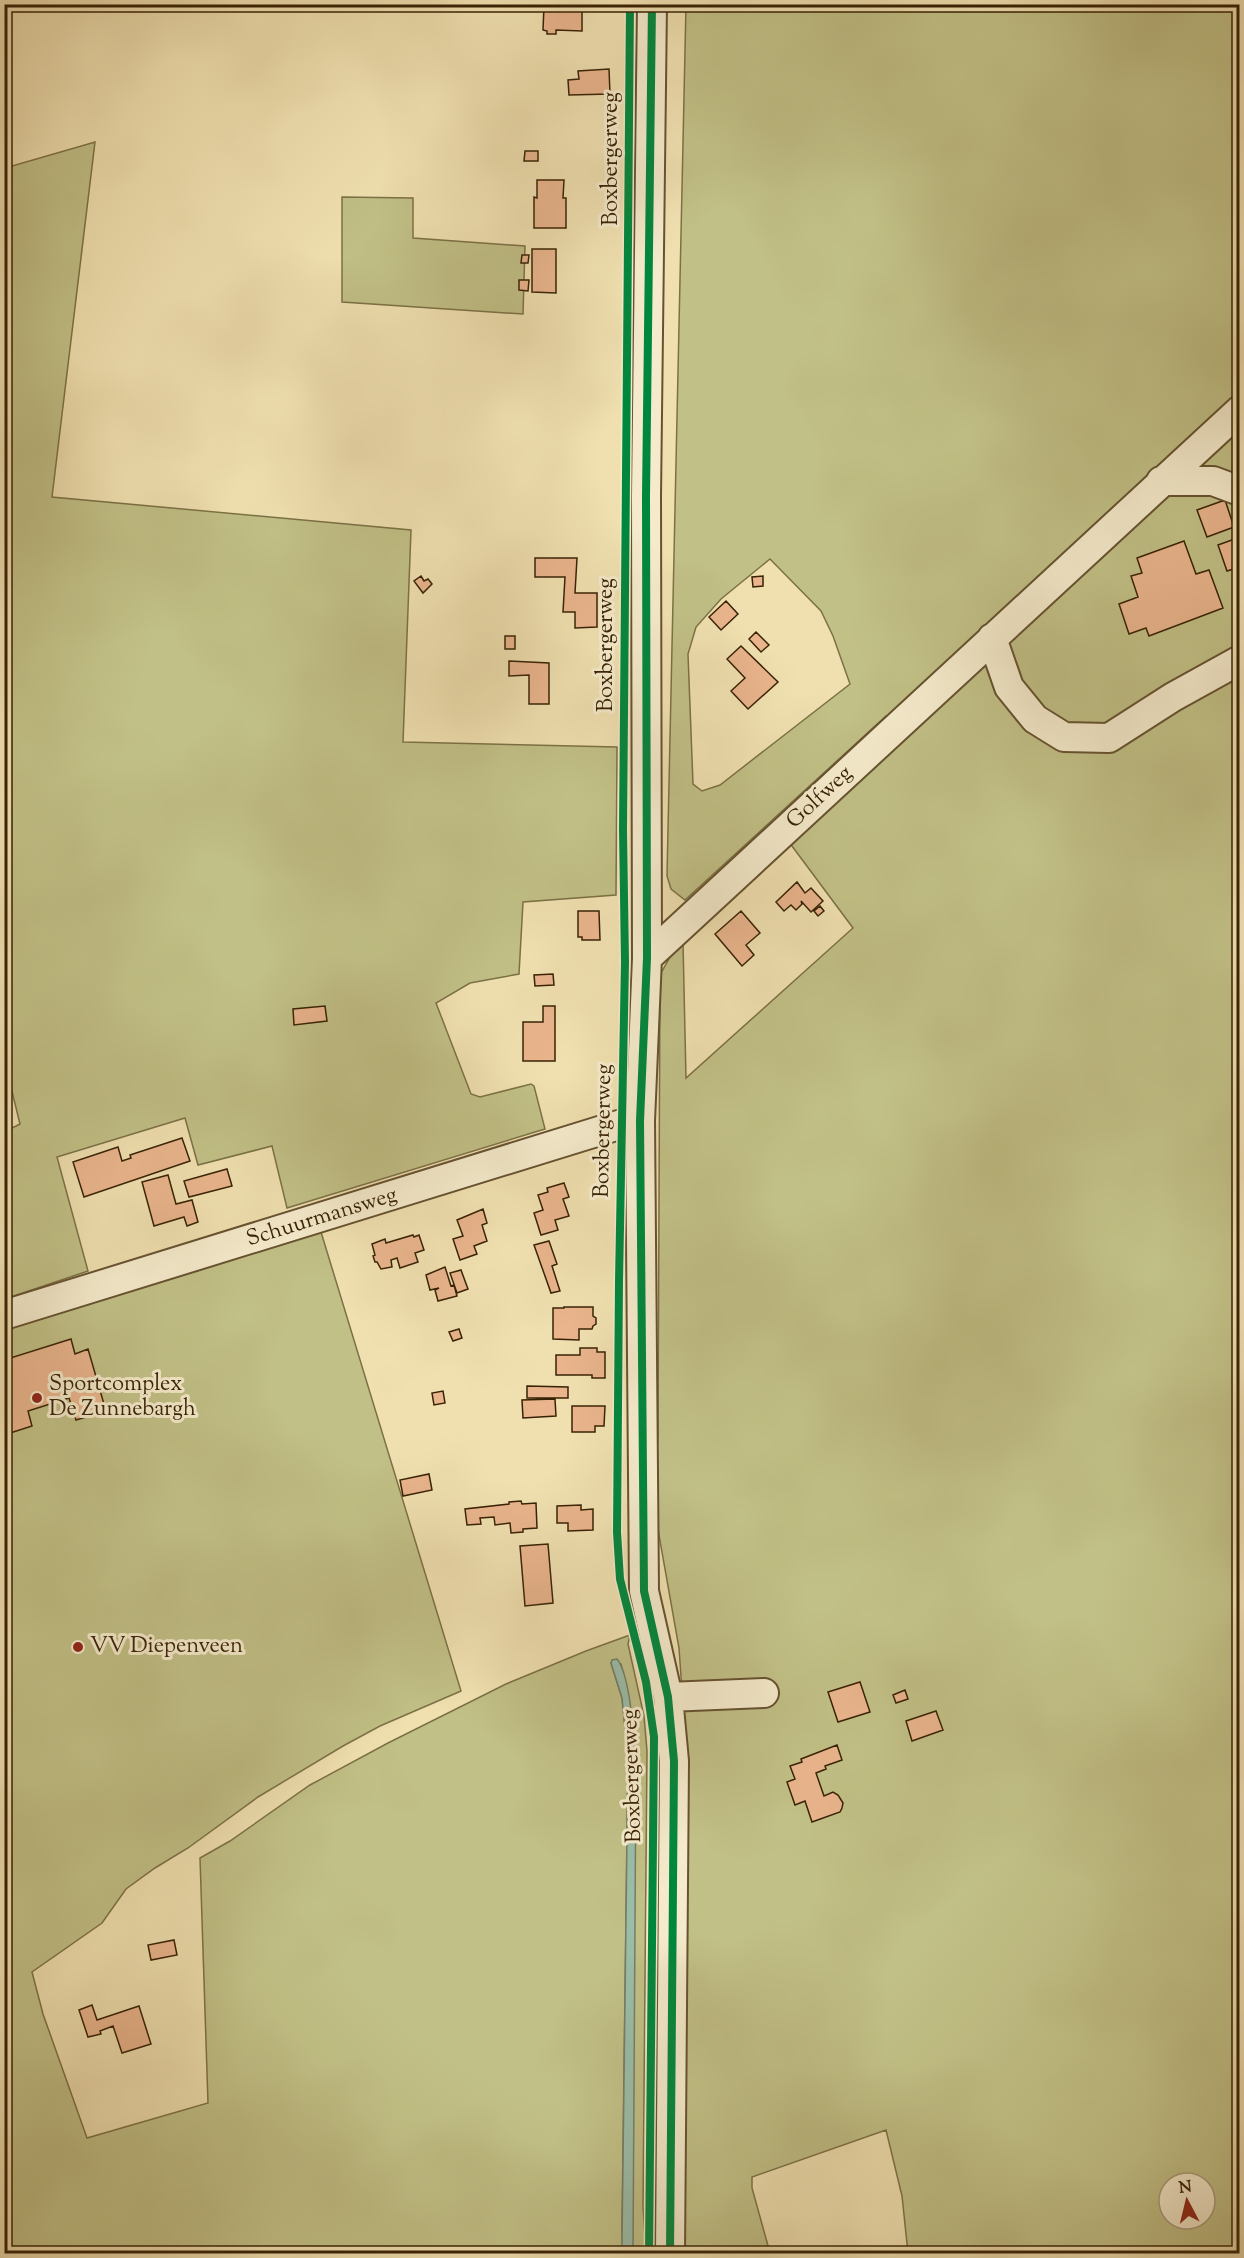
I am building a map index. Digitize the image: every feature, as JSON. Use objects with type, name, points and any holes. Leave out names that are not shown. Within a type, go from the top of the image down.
[{"type":"street","name":"Boxbergerweg","points":[[652,4],[646,496],[647,958],[640,1121],[644,1591],[668,1697],[674,1761],[670,2253]]},
{"type":"street","name":"Golfweg","points":[[647,958],[1239,410]]},
{"type":"street","points":[[1161,481],[1213,481],[1239,491]]},
{"type":"street","points":[[992,638],[1009,687],[1035,719],[1064,737],[1109,738],[1173,697],[1239,660]]},
{"type":"street","name":"Schuurmansweg","points":[[4,1315],[622,1124],[640,1121]]},
{"type":"street","points":[[668,1697],[764,1693]]},
{"type":"shaded area","points":[[686,5],[1239,5],[1239,2253],[908,2253],[902,2196],[886,2130],[752,2177],[752,2188],[770,2253],[680,2253],[682,1691],[679,1648],[654,1507],[658,1434],[660,975],[670,957],[683,943],[686,1078],[853,928],[789,842],[906,734],[886,716],[685,900],[671,889],[667,876]],"holes":[[[770,559],[821,611],[833,636],[850,684],[720,785],[702,791],[693,784],[688,654],[696,627],[721,599]]]},
{"type":"shaded area","points":[[95,142],[52,497],[411,530],[403,742],[617,747],[616,895],[523,902],[519,974],[470,983],[436,1003],[471,1094],[480,1097],[531,1084],[534,1086],[545,1129],[287,1208],[272,1146],[198,1165],[185,1118],[57,1157],[88,1271],[5,1299],[4,1132],[20,1124],[4,1059],[5,168]]},
{"type":"shaded area","points":[[342,197],[413,198],[413,238],[525,246],[523,314],[342,302]]},
{"type":"shaded area","points":[[321,1232],[461,1691],[380,1726],[343,1746],[258,1797],[188,1848],[126,1889],[102,1923],[32,1972],[43,2014],[87,2138],[208,2103],[200,1858],[230,1841],[310,1785],[388,1743],[506,1684],[630,1635],[628,1644],[644,1716],[647,1751],[643,2207],[646,2253],[633,2253],[631,2218],[636,1759],[629,1699],[621,1664],[611,1663],[622,1698],[628,1757],[623,2253],[601,2253],[604,2252],[600,2247],[571,2247],[5,2253],[5,1330]]},
{"type":"water","points":[[617,1659],[628,1691],[636,1759],[633,2254],[623,2253],[622,2244],[628,1757],[622,1698],[611,1663],[612,1660]]},
{"type":"water","points":[[600,2247],[604,2252],[161,2253],[264,2250]]},
{"type":"building","points":[[554,4],[582,7],[582,31],[556,30],[556,34],[547,34],[547,31],[543,30],[544,6]]},
{"type":"building","points":[[609,69],[610,94],[569,95],[568,80],[579,79],[578,71]]},
{"type":"building","points":[[525,151],[538,151],[538,161],[524,161]]},
{"type":"building","points":[[537,180],[564,180],[566,228],[534,228],[534,197],[537,198]]},
{"type":"building","points":[[532,249],[556,249],[556,293],[532,292]]},
{"type":"building","points":[[522,255],[529,255],[528,263],[521,263]]},
{"type":"building","points":[[519,280],[529,280],[528,291],[519,290]]},
{"type":"building","points":[[1225,500],[1234,527],[1207,537],[1197,510]]},
{"type":"building","points":[[1240,537],[1240,567],[1227,571],[1218,545]]},
{"type":"building","points":[[1184,541],[1196,574],[1209,570],[1223,608],[1149,636],[1146,628],[1129,634],[1119,604],[1138,597],[1131,576],[1142,573],[1137,558]]},
{"type":"building","points":[[535,558],[577,558],[575,593],[597,593],[597,627],[575,628],[575,612],[563,612],[565,577],[535,577]]},
{"type":"building","points":[[421,576],[424,581],[428,579],[432,584],[423,593],[414,581]]},
{"type":"building","points":[[763,576],[763,586],[753,587],[752,577]]},
{"type":"building","points":[[726,601],[738,614],[721,630],[709,617]]},
{"type":"building","points":[[756,632],[769,645],[761,652],[749,639]]},
{"type":"building","points":[[505,636],[515,636],[515,649],[505,649]]},
{"type":"building","points":[[741,646],[778,682],[748,709],[731,691],[745,678],[727,659]]},
{"type":"building","points":[[509,661],[549,663],[549,704],[529,704],[529,675],[509,676]]},
{"type":"building","points":[[797,882],[805,893],[811,888],[823,901],[811,912],[801,901],[802,904],[796,910],[791,905],[784,911],[776,902]]},
{"type":"building","points":[[820,906],[824,911],[818,916],[814,911]]},
{"type":"building","points":[[578,911],[599,911],[600,940],[582,940],[582,937],[578,937]]},
{"type":"building","points":[[741,911],[760,933],[746,945],[754,955],[742,966],[715,934]]},
{"type":"building","points":[[553,974],[554,985],[535,986],[534,975]]},
{"type":"building","points":[[325,1006],[327,1021],[294,1025],[293,1009]]},
{"type":"building","points":[[543,1006],[555,1006],[555,1061],[523,1061],[523,1022],[543,1022]]},
{"type":"building","points":[[182,1138],[190,1161],[84,1197],[73,1162],[118,1147],[122,1161],[131,1158],[130,1155]]},
{"type":"building","points":[[227,1169],[232,1186],[189,1197],[184,1181]]},
{"type":"building","points":[[168,1175],[176,1204],[192,1200],[198,1222],[187,1226],[184,1217],[154,1226],[142,1182]]},
{"type":"building","points":[[564,1183],[569,1197],[563,1199],[569,1216],[555,1220],[558,1230],[541,1235],[534,1213],[543,1210],[538,1195],[548,1192],[547,1188]]},
{"type":"building","points":[[483,1209],[487,1223],[482,1225],[487,1241],[474,1246],[477,1254],[460,1260],[453,1239],[463,1236],[457,1220]]},
{"type":"building","points":[[413,1235],[414,1237],[419,1235],[424,1250],[415,1253],[418,1262],[400,1268],[397,1258],[391,1260],[392,1267],[381,1269],[375,1262],[372,1244],[385,1239],[386,1243]]},
{"type":"building","points":[[549,1241],[557,1264],[552,1266],[560,1291],[551,1293],[534,1245]]},
{"type":"building","points":[[445,1267],[457,1296],[438,1301],[435,1290],[439,1288],[430,1290],[426,1275]]},
{"type":"building","points":[[461,1270],[468,1289],[457,1293],[450,1273]]},
{"type":"building","points":[[593,1307],[596,1324],[592,1329],[579,1329],[579,1340],[553,1339],[553,1308]]},
{"type":"building","points":[[459,1329],[462,1338],[453,1341],[449,1332]]},
{"type":"building","points":[[71,1339],[75,1354],[88,1349],[106,1411],[76,1420],[69,1398],[28,1411],[32,1426],[4,1435],[4,1360]]},
{"type":"building","points":[[580,1348],[597,1348],[597,1352],[605,1352],[605,1378],[592,1378],[592,1375],[556,1375],[556,1355],[580,1355]]},
{"type":"building","points":[[527,1386],[568,1387],[568,1398],[527,1398]]},
{"type":"building","points":[[443,1391],[445,1403],[434,1405],[432,1393]]},
{"type":"building","points":[[555,1399],[556,1416],[523,1418],[522,1400]]},
{"type":"building","points":[[572,1406],[605,1406],[604,1426],[595,1426],[595,1432],[572,1432]]},
{"type":"building","points":[[429,1474],[432,1490],[403,1496],[400,1480]]},
{"type":"building","points":[[521,1501],[522,1504],[536,1503],[537,1528],[511,1533],[510,1523],[495,1525],[494,1517],[480,1518],[481,1524],[467,1525],[465,1509]]},
{"type":"building","points":[[581,1505],[581,1510],[593,1509],[593,1530],[568,1531],[568,1523],[557,1523],[557,1506]]},
{"type":"building","points":[[548,1544],[553,1603],[525,1606],[520,1546]]},
{"type":"building","points":[[860,1682],[870,1712],[838,1722],[828,1692]]},
{"type":"building","points":[[905,1690],[908,1699],[896,1703],[893,1695]]},
{"type":"building","points":[[936,1711],[943,1730],[912,1741],[906,1721]]},
{"type":"building","points":[[837,1745],[842,1760],[825,1766],[826,1769],[816,1773],[824,1796],[833,1792],[838,1795],[843,1803],[842,1808],[840,1812],[812,1822],[805,1801],[795,1805],[787,1782],[795,1779],[790,1766],[802,1762],[801,1759]]},
{"type":"building","points":[[174,1940],[177,1955],[151,1960],[148,1945]]},
{"type":"building","points":[[92,2005],[97,2020],[139,2006],[151,2044],[122,2053],[113,2026],[100,2031],[101,2034],[88,2037],[79,2010]]},
{"type":"cycle path","points":[[630,4],[623,830],[625,962],[617,1532],[620,1579],[646,1682],[654,1737],[649,2254]]},
{"type":"cycle path","points":[[652,4],[646,496],[647,958],[640,1121],[644,1591],[668,1697],[674,1761],[670,2254]]},
{"type":"place","name":"Sportcomplex De Zunnebargh","points":[[37,1398]]},
{"type":"place","name":"VV Diepenveen","points":[[78,1647]]}]
